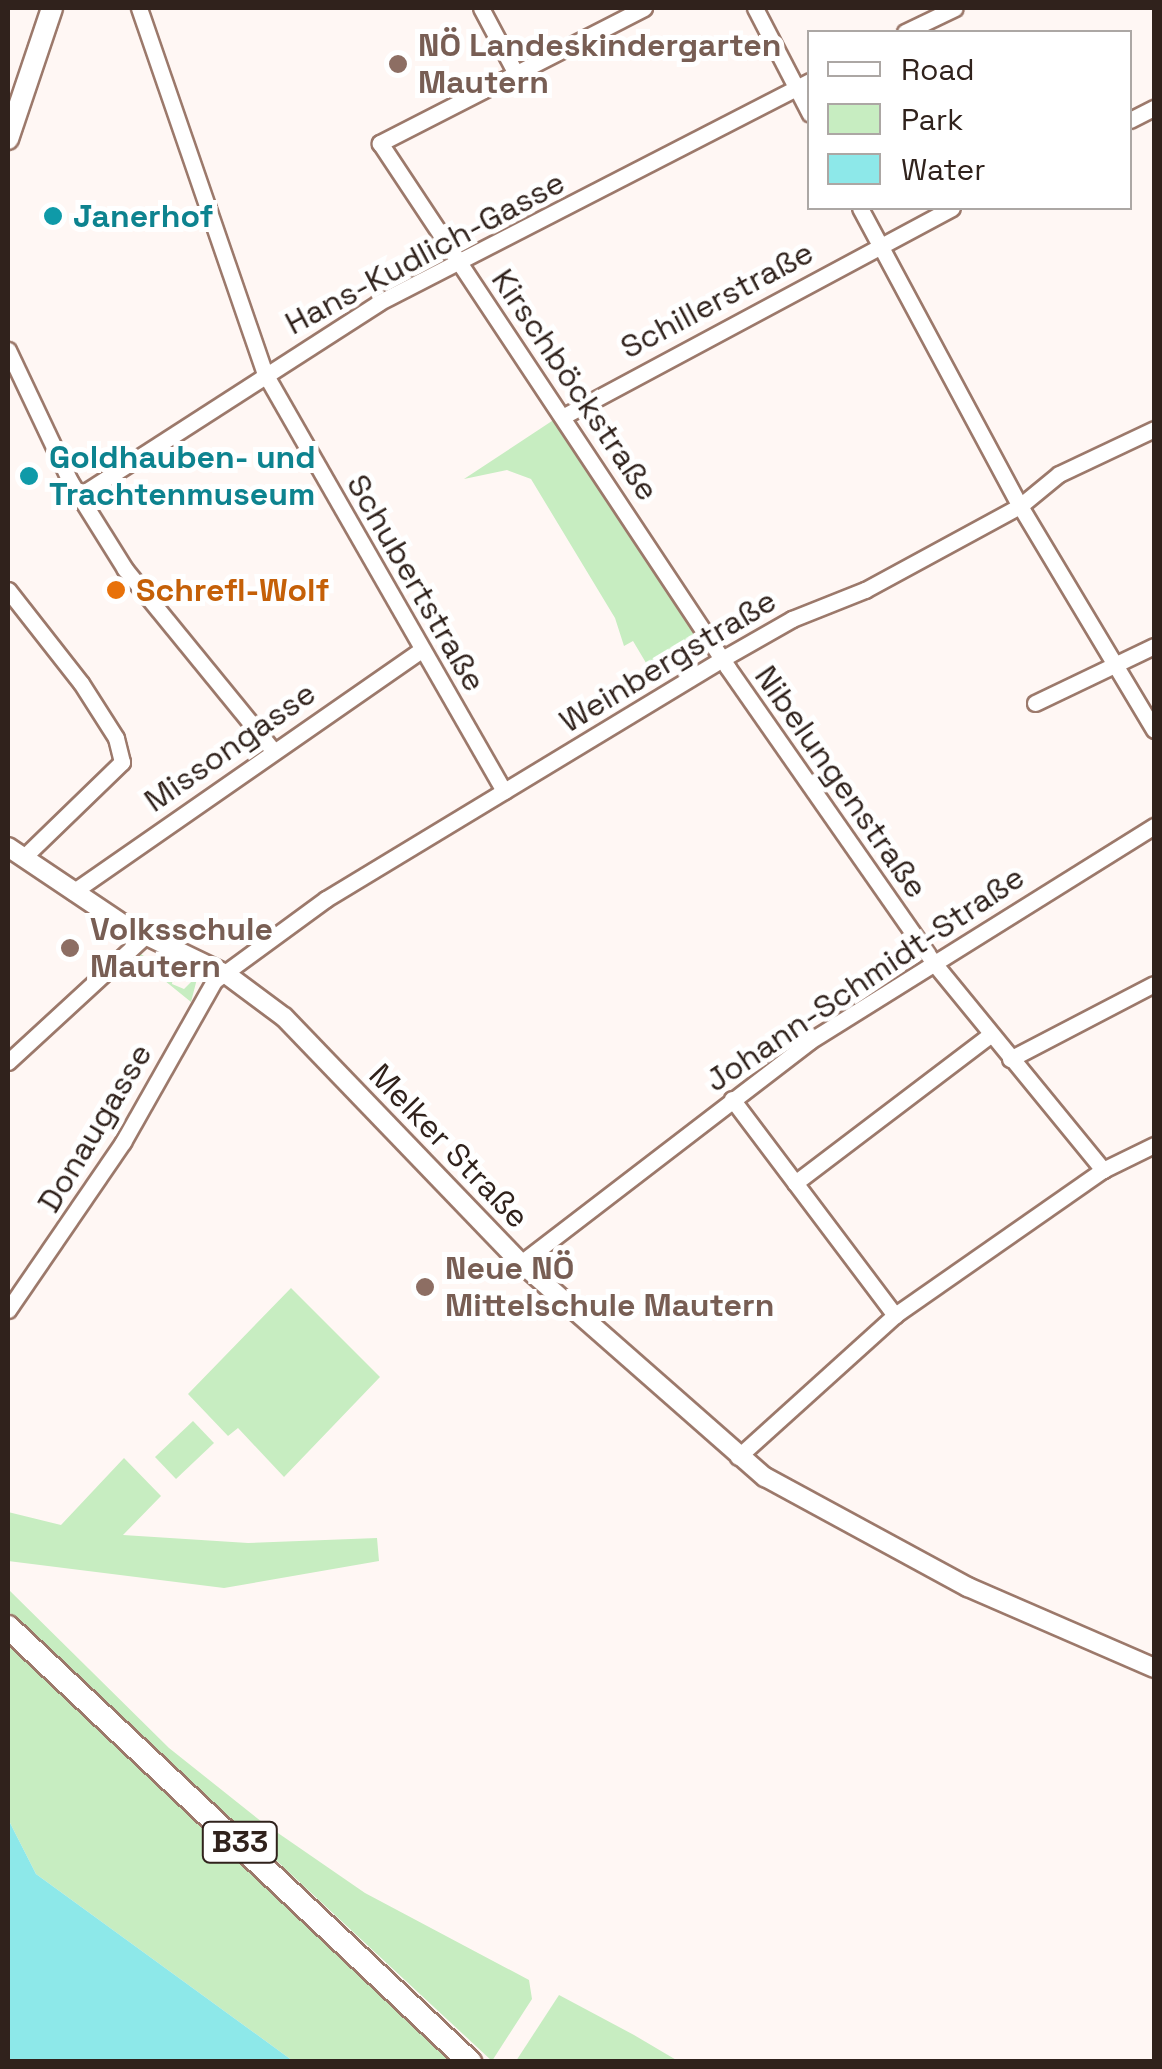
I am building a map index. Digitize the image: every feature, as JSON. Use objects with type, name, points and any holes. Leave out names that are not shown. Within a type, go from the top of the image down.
[{"type":"main road","points":[[8,139],[52,8]]},
{"type":"main road","name":"B33","points":[[8,1626],[470,2062]]},
{"type":"street","name":"Schubertstraße","points":[[139,8],[264,372],[504,791]]},
{"type":"street","points":[[481,8],[515,72],[644,8]]},
{"type":"street","points":[[754,8],[802,85]]},
{"type":"street","points":[[910,30],[955,8]]},
{"type":"street","name":"Kirschböckstraße","points":[[515,72],[380,143],[722,659]]},
{"type":"street","name":"Hans-Kudlich-Gasse","points":[[79,496],[264,372],[378,303],[802,85]]},
{"type":"street","points":[[861,210],[1020,506],[1154,730]]},
{"type":"street","name":"Schillerstraße","points":[[564,416],[948,210]]},
{"type":"street","points":[[8,350],[79,496],[153,607],[272,749]]},
{"type":"street","name":"Weinbergstraße","points":[[226,974],[326,899],[722,659],[1020,506],[1060,474],[1154,429]]},
{"type":"street","points":[[8,590],[81,682],[116,738],[122,762],[16,852]]},
{"type":"street","points":[[1035,703],[1154,646]]},
{"type":"street","name":"Missongasse","points":[[73,892],[272,749],[421,650]]},
{"type":"street","name":"Nibelungenstraße","points":[[722,659],[932,962],[1103,1170]]},
{"type":"street","name":"Johann-Schmidt-Straße","points":[[521,1264],[732,1099],[932,962],[1154,826]]},
{"type":"street","name":"Melker Straße","points":[[16,852],[144,936],[226,974],[310,1043],[521,1264],[738,1457],[792,1494],[968,1586],[1154,1668]]},
{"type":"street","points":[[8,1062],[144,936]]},
{"type":"street","name":"Donaugasse","points":[[8,1310],[123,1142],[214,981],[226,974]]},
{"type":"street","points":[[1010,1058],[1154,984]]},
{"type":"street","points":[[795,1182],[991,1034]]},
{"type":"street","points":[[732,1099],[895,1315]]},
{"type":"street","points":[[738,1457],[895,1315],[1103,1170],[1154,1145]]},
{"type":"green space","points":[[558,417],[710,648],[655,678],[633,641],[624,646],[615,618],[531,479],[507,470],[464,479]]},
{"type":"green space","points":[[139,953],[167,970],[175,964],[172,984],[184,989],[198,975],[191,1002],[133,955]]},
{"type":"green space","points":[[291,1288],[380,1377],[284,1477],[238,1428],[228,1436],[188,1394]]},
{"type":"green space","points":[[193,1421],[214,1443],[176,1479],[155,1457]]},
{"type":"green space","points":[[124,1458],[161,1496],[123,1535],[248,1543],[377,1538],[379,1561],[224,1588],[8,1561],[8,1512],[61,1525]]},
{"type":"green space","points":[[8,1589],[169,1748],[262,1822],[365,1893],[529,1980],[532,1999],[492,2061],[8,1611]]},
{"type":"green space","points":[[8,1643],[450,2061],[293,2061],[36,1874],[8,1819]]},
{"type":"green space","points":[[559,1995],[634,2035],[678,2061],[516,2061]]},
{"type":"water","points":[[8,1819],[36,1874],[293,2061],[8,2061]]},
{"type":"place","name":"NÖ Landeskindergarten Mautern","points":[[398,64]]},
{"type":"place","name":"Janerhof","points":[[53,216]]},
{"type":"place","name":"Goldhauben- und Trachtenmuseum","points":[[29,476]]},
{"type":"place","name":"Schrefl-Wolf","points":[[116,590]]},
{"type":"place","name":"Volksschule Mautern","points":[[70,948]]},
{"type":"place","name":"Neue NÖ Mittelschule Mautern","points":[[425,1287]]}]
